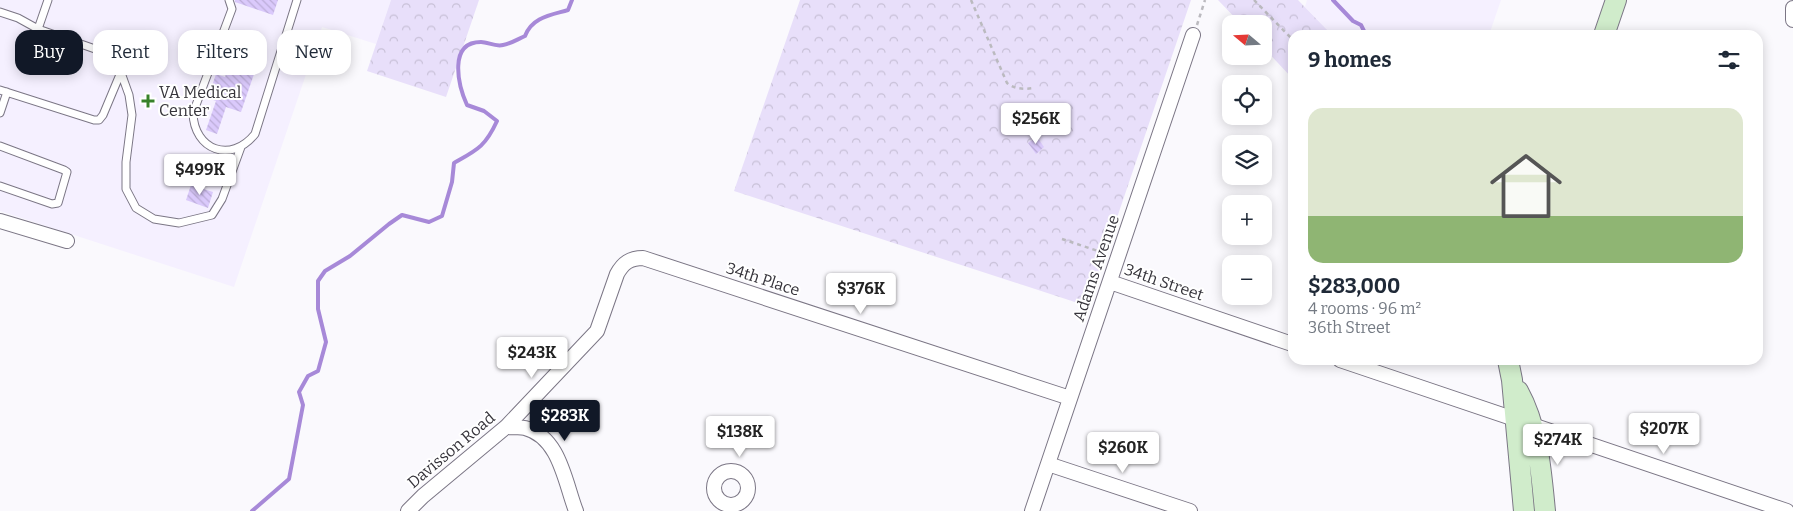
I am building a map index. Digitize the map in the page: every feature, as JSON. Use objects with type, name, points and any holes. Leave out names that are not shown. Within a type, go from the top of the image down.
[{"type":"street","points":[[1606,30],[1616,0]]},
{"type":"street","points":[[1793,8],[1793,20]]},
{"type":"street","name":"Adams Avenue","points":[[1032,511],[1193,35]]},
{"type":"street","points":[[0,221],[66,241]]},
{"type":"street","name":"34th Place","points":[[644,258],[1070,398]]},
{"type":"street","name":"Davisson Road","points":[[408,511],[423,496],[506,427],[597,331],[617,274],[622,266],[627,261],[644,258]]},
{"type":"street","name":"34th Street","points":[[1110,282],[1288,343]]},
{"type":"street","points":[[1355,365],[1787,511]]},
{"type":"street","points":[[1509,365],[1524,422],[1540,463],[1545,511]]},
{"type":"street","points":[[1524,422],[1524,511]]},
{"type":"street","points":[[506,427],[525,428],[539,434],[550,444],[557,457],[576,511]]},
{"type":"street","points":[[1048,464],[1190,511]]},
{"type":"lane","points":[[38,29],[48,0]]},
{"type":"lane","points":[[229,0],[232,9],[193,113],[193,124],[204,142],[212,148],[221,150],[232,150],[241,147],[250,141],[257,131],[297,0]]},
{"type":"lane","points":[[0,12],[18,18],[38,29],[93,48]]},
{"type":"lane","points":[[0,113],[3,91],[99,120],[103,115],[120,75]]},
{"type":"lane","points":[[122,75],[129,95],[132,115],[126,162],[126,189],[136,208],[154,219],[179,223],[212,215],[222,200],[241,147]]},
{"type":"lane","points":[[0,146],[67,172],[58,203],[52,204],[0,186]]},
{"type":"path","points":[[972,0],[1008,83],[1012,87],[1022,90],[1035,88]]},
{"type":"path","points":[[1193,35],[1205,0]]},
{"type":"path","points":[[1254,0],[1288,35]]},
{"type":"path","points":[[1062,239],[1118,257]]},
{"type":"shaded area","name":"VA Medical Center","points":[[0,0],[391,0],[376,44],[351,36],[351,30],[332,30],[322,27],[321,30],[277,30],[277,75],[306,75],[234,287],[0,211]]},
{"type":"shaded area","points":[[1307,0],[1501,0],[1491,30],[1327,30],[1305,7]]},
{"type":"green space","points":[[391,0],[479,0],[446,97],[367,71]]},
{"type":"green space","points":[[800,0],[1191,0],[1087,306],[734,191]]},
{"type":"green space","points":[[1218,0],[1298,0],[1327,30],[1288,30],[1288,74],[1272,57],[1272,15],[1232,15]]},
{"type":"building","points":[[235,0],[278,0],[273,15],[235,2]]},
{"type":"building","points":[[216,75],[225,77],[226,75],[254,75],[241,112],[226,107],[217,134],[206,130],[216,101],[208,98]]},
{"type":"building","points":[[1037,137],[1044,147],[1036,154],[1028,143]]},
{"type":"building","points":[[191,185],[213,192],[208,208],[186,200]]},
{"type":"waterway","points":[[252,511],[289,479],[303,405],[299,392],[308,376],[318,371],[326,342],[318,309],[318,281],[325,271],[350,256],[402,215],[429,222],[442,216],[452,182],[454,163],[480,147],[497,121],[484,111],[467,105],[461,87],[458,66],[464,49],[471,44],[481,42],[500,45],[514,41],[525,36],[537,21],[549,15],[568,10],[572,0]]},
{"type":"waterway","points":[[1333,0],[1353,21],[1361,25],[1364,30]]},
{"type":"place","name":"VA Medical Center","points":[[148,101]]}]
